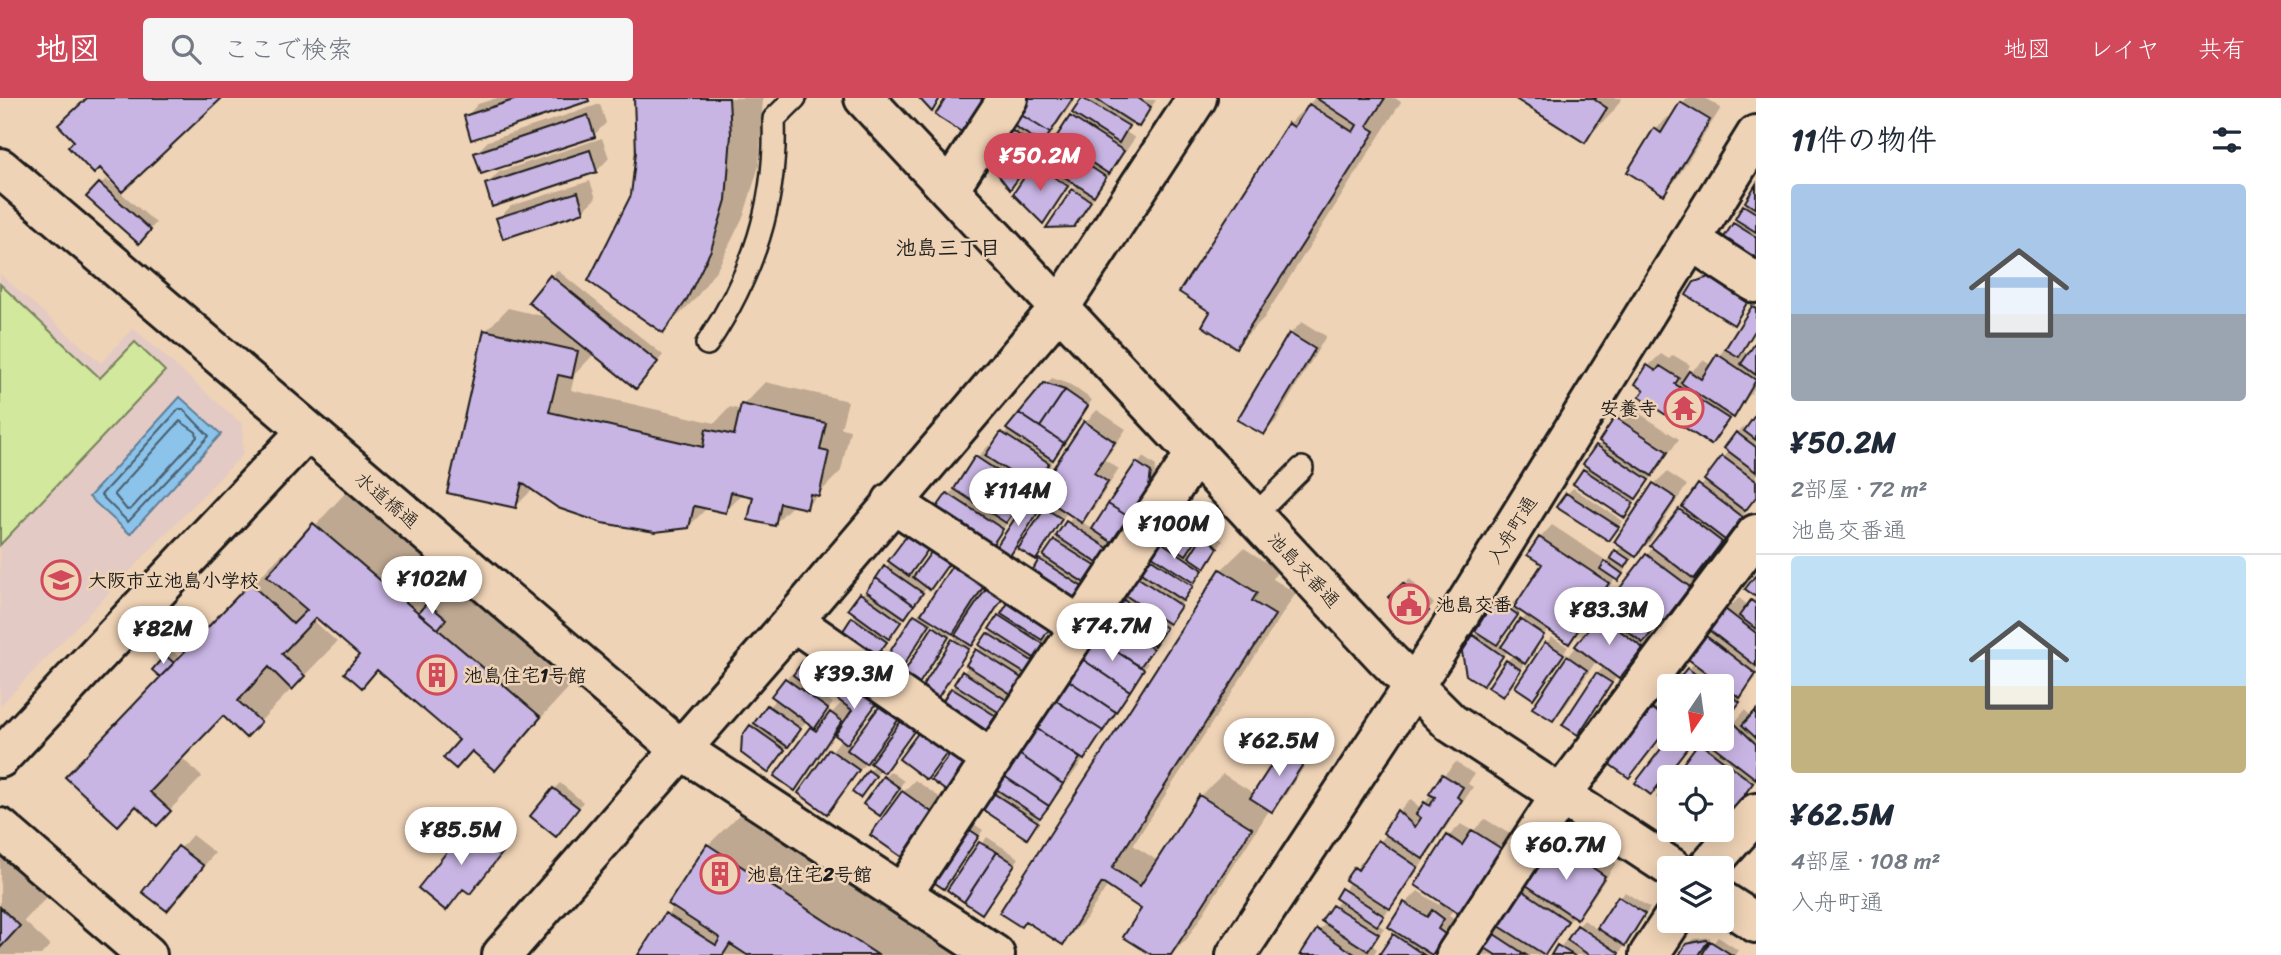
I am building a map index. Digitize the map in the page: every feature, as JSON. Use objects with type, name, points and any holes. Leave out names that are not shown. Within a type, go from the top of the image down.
[{"type":"street","name":"池島交番通","points":[[863,98],[1413,686],[1451,723],[1657,858]]},
{"type":"street","points":[[949,189],[1009,98]]},
{"type":"street","points":[[502,955],[679,748],[793,621],[1060,307],[1197,98]]},
{"type":"street","name":"入舟町通","points":[[1236,955],[1413,686],[1756,135]]},
{"type":"street","name":"水道橋通","points":[[0,168],[679,748],[995,955]]},
{"type":"street","points":[[1692,241],[1756,283]]},
{"type":"street","points":[[0,758],[306,432]]},
{"type":"street","points":[[903,893],[1196,453]]},
{"type":"street","points":[[892,502],[1080,626]]},
{"type":"street","points":[[1456,955],[1561,795],[1756,534]]},
{"type":"street","points":[[793,621],[992,760]]},
{"type":"street","points":[[1718,856],[1756,813]]},
{"type":"street","points":[[0,828],[147,955]]},
{"type":"street","points":[[1734,909],[1756,923]]},
{"type":"street","points":[[1649,955],[1663,933]]},
{"type":"lane","points":[[707,344],[735,300],[756,251],[771,195],[774,119],[795,98]]},
{"type":"lane","points":[[1254,516],[1301,468]]},
{"type":"shaded area","name":"大阪市立池島小学校","points":[[0,274],[101,363],[133,328],[242,424],[243,454],[0,706]]},
{"type":"green space","points":[[0,284],[100,378],[135,342],[165,371],[0,545]]},
{"type":"water","points":[[180,397],[221,434],[130,534],[89,497]]},
{"type":"building","points":[[87,98],[222,98],[122,192],[100,168],[94,174],[68,147],[74,141],[58,125]]},
{"type":"building","points":[[520,98],[588,98],[589,101],[471,140],[464,116]]},
{"type":"building","points":[[634,98],[729,98],[731,135],[726,200],[711,250],[686,301],[663,333],[588,281],[631,195],[636,152]]},
{"type":"building","points":[[919,98],[940,98],[932,112]]},
{"type":"building","points":[[946,98],[988,98],[965,134],[935,115]]},
{"type":"building","points":[[1023,98],[1073,98],[1050,133],[1015,111]]},
{"type":"building","points":[[1082,98],[1129,126],[1119,143],[1072,113]]},
{"type":"building","points":[[1094,98],[1138,98],[1151,107],[1139,127]]},
{"type":"building","points":[[1316,98],[1385,98],[1367,126],[1375,131],[1236,348],[1202,326],[1210,312],[1179,292],[1288,123],[1294,127],[1309,104],[1353,132],[1357,125]]},
{"type":"building","points":[[1514,98],[1596,98],[1595,100],[1607,108],[1585,143]]},
{"type":"building","points":[[1680,102],[1710,120],[1664,195],[1627,172],[1654,128],[1661,133]]},
{"type":"building","points":[[1015,111],[1050,133],[1043,144],[1008,122]]},
{"type":"building","points":[[588,115],[595,137],[481,174],[474,153]]},
{"type":"building","points":[[1070,116],[1124,151],[1109,174],[1055,139]]},
{"type":"building","points":[[1006,127],[1039,148],[1010,190],[987,160]]},
{"type":"building","points":[[1055,143],[1106,177],[1094,196],[1043,163]]},
{"type":"building","points":[[590,150],[597,172],[492,207],[485,184]]},
{"type":"building","points":[[1033,164],[1068,186],[1043,224],[1013,194]]},
{"type":"building","points":[[99,183],[151,230],[139,244],[86,197]]},
{"type":"building","points":[[1756,184],[1756,209],[1745,202]]},
{"type":"building","points":[[1072,189],[1091,201],[1074,227],[1046,228]]},
{"type":"building","points":[[578,192],[584,212],[503,239],[496,218]]},
{"type":"building","points":[[1743,205],[1756,213],[1756,232],[1735,219]]},
{"type":"building","points":[[1733,223],[1756,237],[1756,271],[1718,247]]},
{"type":"building","points":[[550,275],[658,362],[636,389],[528,302]]},
{"type":"building","points":[[1709,277],[1748,301],[1734,325],[1686,295],[1694,282]]},
{"type":"building","points":[[1752,306],[1756,308],[1756,329],[1739,357],[1725,349]]},
{"type":"building","points":[[484,330],[578,351],[572,378],[558,375],[549,412],[703,447],[706,429],[734,435],[741,404],[826,423],[820,450],[829,452],[819,496],[810,494],[807,509],[780,503],[775,526],[748,520],[753,497],[731,492],[726,513],[694,506],[689,528],[655,532],[602,523],[558,508],[522,483],[516,508],[447,493]]},
{"type":"building","points":[[1289,333],[1315,349],[1264,435],[1237,420]]},
{"type":"building","points":[[1756,342],[1756,375],[1741,364]]},
{"type":"building","points":[[1717,354],[1756,380],[1734,418],[1681,383],[1689,371],[1701,379]]},
{"type":"building","name":"安養寺","points":[[1647,365],[1656,371],[1660,366],[1679,378],[1675,384],[1729,419],[1711,445],[1639,397],[1644,390],[1635,384]]},
{"type":"building","points":[[1044,383],[1065,390],[1040,427],[1019,413]]},
{"type":"building","points":[[1065,390],[1088,406],[1064,443],[1040,427]]},
{"type":"building","points":[[1019,413],[1064,443],[1053,460],[1006,429]]},
{"type":"building","points":[[1756,414],[1756,440],[1744,431]]},
{"type":"building","points":[[1615,417],[1668,452],[1652,476],[1599,441]]},
{"type":"building","points":[[1084,421],[1115,442],[1094,473],[1108,482],[1082,523],[1037,493]]},
{"type":"building","points":[[1001,432],[1049,463],[1033,487],[985,456]]},
{"type":"building","points":[[1736,432],[1756,447],[1756,472],[1724,448]]},
{"type":"building","points":[[1596,445],[1649,480],[1636,499],[1583,464]]},
{"type":"building","points":[[975,456],[1028,491],[1006,523],[954,489]]},
{"type":"building","points":[[1722,456],[1756,481],[1756,497],[1745,511],[1704,480]]},
{"type":"building","points":[[1136,462],[1151,472],[1149,487],[1129,517],[1108,504]]},
{"type":"building","points":[[1583,469],[1634,503],[1625,518],[1573,484]]},
{"type":"building","points":[[1653,483],[1676,498],[1636,557],[1614,542]]},
{"type":"building","points":[[1698,484],[1742,517],[1725,540],[1682,507]]},
{"type":"building","points":[[947,493],[1003,529],[991,547],[935,510]]},
{"type":"building","points":[[1566,493],[1619,527],[1609,541],[1556,507]]},
{"type":"building","points":[[1029,497],[1042,506],[1008,559],[994,550]]},
{"type":"building","points":[[1108,504],[1129,517],[1113,543],[1092,529]]},
{"type":"building","points":[[1045,508],[1062,519],[1036,560],[1018,549]]},
{"type":"building","points":[[1679,509],[1722,542],[1694,579],[1650,546]]},
{"type":"building","points":[[1184,511],[1202,531],[1186,555],[1157,535],[1170,516]]},
{"type":"building","points":[[1066,521],[1109,549],[1099,564],[1056,536]]},
{"type":"building","name":"池島住宅1号館","points":[[313,523],[541,717],[495,771],[472,751],[456,769],[443,758],[459,740],[377,670],[362,688],[344,673],[359,655],[316,618],[282,654],[305,676],[292,690],[269,667],[238,701],[261,722],[246,738],[223,716],[150,792],[171,811],[157,826],[136,806],[118,826],[65,777],[250,583],[293,624],[307,610],[267,576]]},
{"type":"building","points":[[1204,533],[1218,548],[1205,568],[1189,557]]},
{"type":"building","points":[[906,537],[921,537],[932,544],[909,576],[888,561]]},
{"type":"building","points":[[1539,537],[1609,583],[1569,644],[1514,607],[1542,564],[1527,555]]},
{"type":"building","points":[[1155,538],[1203,570],[1194,583],[1146,552]]},
{"type":"building","points":[[1054,540],[1097,567],[1086,584],[1043,556]]},
{"type":"building","points":[[935,547],[952,559],[930,590],[913,577]]},
{"type":"building","points":[[1615,550],[1630,560],[1625,568],[1610,558]]},
{"type":"building","points":[[1646,554],[1690,587],[1664,621],[1620,588]]},
{"type":"building","points":[[1145,555],[1193,586],[1183,601],[1135,569]]},
{"type":"building","points":[[1039,559],[1084,588],[1073,603],[1030,575]]},
{"type":"building","points":[[955,561],[987,581],[953,634],[921,614]]},
{"type":"building","points":[[1605,561],[1623,574],[1618,581],[1600,569]]},
{"type":"building","points":[[884,566],[923,593],[914,605],[876,578]]},
{"type":"building","points":[[1220,569],[1257,593],[1252,601],[1275,615],[1112,868],[1140,886],[1199,795],[1252,828],[1171,955],[1152,955],[1123,937],[1141,909],[1102,883],[1063,945],[1025,921],[1021,927],[999,913]]},
{"type":"building","points":[[1134,575],[1181,606],[1169,624],[1122,593]]},
{"type":"building","points":[[1756,577],[1756,597],[1745,589]]},
{"type":"building","points":[[876,578],[914,605],[905,618],[866,591]]},
{"type":"building","points":[[990,583],[1006,593],[972,646],[955,635]]},
{"type":"building","name":"池島交番","points":[[1403,583],[1429,611],[1422,618],[1408,618],[1388,597]]},
{"type":"building","points":[[860,593],[901,622],[889,639],[848,609]]},
{"type":"building","points":[[1624,596],[1659,623],[1643,643],[1608,616]]},
{"type":"building","points":[[1119,597],[1166,628],[1154,646],[1107,615]]},
{"type":"building","points":[[1011,598],[1052,625],[1042,640],[1001,614]]},
{"type":"building","points":[[1495,599],[1518,615],[1497,645],[1475,631]]},
{"type":"building","points":[[1751,600],[1756,604],[1756,629],[1739,616]]},
{"type":"building","points":[[427,603],[446,619],[438,629],[418,613]]},
{"type":"building","points":[[1725,609],[1756,633],[1756,666],[1709,630]]},
{"type":"building","points":[[914,614],[930,624],[898,674],[882,664]]},
{"type":"building","points":[[998,615],[1048,647],[1039,661],[989,629]]},
{"type":"building","points":[[1599,615],[1643,648],[1619,679],[1575,646]]},
{"type":"building","points":[[852,617],[887,642],[875,658],[841,634]]},
{"type":"building","points":[[1105,617],[1153,649],[1140,667],[1093,636]]},
{"type":"building","points":[[1520,619],[1544,635],[1525,664],[1501,647]]},
{"type":"building","points":[[933,626],[949,637],[917,687],[901,677]]},
{"type":"building","points":[[987,633],[1037,664],[1029,676],[979,645]]},
{"type":"building","points":[[1473,635],[1503,656],[1483,686],[1466,675],[1462,652]]},
{"type":"building","points":[[1093,636],[1144,669],[1130,691],[1079,657]]},
{"type":"building","points":[[1706,636],[1756,674],[1740,698],[1734,694],[1734,674],[1708,674],[1688,659]]},
{"type":"building","points":[[952,639],[969,649],[937,699],[921,689]]},
{"type":"building","points":[[1545,642],[1564,654],[1533,699],[1515,687]]},
{"type":"building","points":[[976,649],[1026,681],[1016,697],[966,665]]},
{"type":"building","points":[[165,655],[174,663],[160,677],[152,670]]},
{"type":"building","points":[[807,655],[822,665],[825,662],[845,677],[824,698],[793,675]]},
{"type":"building","points":[[1567,656],[1587,670],[1553,721],[1532,708]]},
{"type":"building","points":[[1079,657],[1130,691],[1116,712],[1065,678]]},
{"type":"building","points":[[1506,660],[1521,670],[1503,697],[1488,687]]},
{"type":"building","points":[[1687,668],[1695,674],[1682,674]]},
{"type":"building","points":[[962,671],[1011,703],[1003,715],[954,684]]},
{"type":"building","points":[[1596,673],[1612,683],[1578,735],[1562,725]]},
{"type":"building","points":[[785,678],[828,709],[815,728],[771,696]]},
{"type":"building","points":[[1065,678],[1116,712],[1103,731],[1052,698]]},
{"type":"building","points":[[848,682],[877,703],[847,744],[835,735],[852,710],[837,699]]},
{"type":"building","points":[[951,688],[996,716],[986,730],[942,702]]},
{"type":"building","points":[[1052,698],[1103,731],[1084,760],[1033,726]]},
{"type":"building","points":[[1734,698],[1740,702],[1734,710]]},
{"type":"building","points":[[882,703],[901,716],[866,764],[847,750]]},
{"type":"building","points":[[767,705],[801,729],[788,747],[754,723]]},
{"type":"building","points":[[1652,708],[1657,712],[1657,742],[1629,778],[1609,764]]},
{"type":"building","points":[[1756,710],[1756,738],[1742,725]]},
{"type":"building","points":[[830,712],[842,721],[795,791],[774,776],[810,727],[816,731]]},
{"type":"building","points":[[904,717],[917,727],[884,773],[870,763]]},
{"type":"building","points":[[1734,723],[1756,744],[1756,779],[1720,751],[1734,751]]},
{"type":"building","points":[[750,725],[785,750],[768,773],[741,753],[742,736]]},
{"type":"building","points":[[1033,726],[1080,758],[1063,784],[1016,752]]},
{"type":"building","points":[[921,729],[950,749],[927,780],[899,759]]},
{"type":"building","points":[[1285,744],[1307,758],[1272,812],[1250,798]]},
{"type":"building","points":[[829,749],[859,770],[827,814],[798,793]]},
{"type":"building","points":[[953,750],[969,761],[953,796],[931,780]]},
{"type":"building","points":[[1659,751],[1685,751],[1674,765],[1657,765],[1657,787],[1651,795],[1635,783]]},
{"type":"building","points":[[1692,751],[1711,751],[1729,765],[1682,765]]},
{"type":"building","points":[[1016,752],[1063,784],[1049,806],[1001,774]]},
{"type":"building","points":[[1734,769],[1753,783],[1734,809]]},
{"type":"building","points":[[868,770],[876,776],[860,798],[852,792]]},
{"type":"building","points":[[1001,774],[1049,806],[1040,818],[993,787]]},
{"type":"building","points":[[1442,774],[1463,787],[1457,797],[1462,800],[1423,859],[1383,833],[1397,810],[1415,827],[1421,818],[1416,814],[1424,802],[1430,806],[1435,797],[1429,794]]},
{"type":"building","points":[[883,776],[900,788],[880,816],[863,804]]},
{"type":"building","points":[[553,788],[579,808],[556,837],[530,816]]},
{"type":"building","points":[[902,791],[937,816],[906,860],[870,835]]},
{"type":"building","points":[[990,791],[1038,822],[1027,839],[979,807]]},
{"type":"building","points":[[470,823],[504,851],[470,894],[463,889],[446,911],[418,888]]},
{"type":"building","points":[[964,826],[979,836],[944,889],[935,883],[935,870]]},
{"type":"building","points":[[1472,830],[1502,849],[1459,914],[1415,885],[1447,835],[1462,845]]},
{"type":"building","points":[[1378,840],[1418,867],[1390,909],[1345,880],[1354,867],[1358,870]]},
{"type":"building","points":[[979,842],[997,852],[964,902],[947,890]]},
{"type":"building","name":"池島住宅2号館","points":[[707,844],[878,955],[747,955],[730,944],[723,955],[638,955],[665,913],[716,945],[720,938],[668,904]]},
{"type":"building","points":[[178,846],[204,866],[167,911],[142,892]]},
{"type":"building","points":[[997,852],[1015,864],[982,914],[964,902]]},
{"type":"building","points":[[1545,855],[1574,855],[1605,876],[1577,919],[1526,885]]},
{"type":"building","points":[[1341,888],[1384,916],[1377,926],[1335,898]]},
{"type":"building","points":[[1522,890],[1568,921],[1545,955],[1499,926]]},
{"type":"building","points":[[1618,896],[1645,914],[1625,946],[1597,928]]},
{"type":"building","points":[[1404,902],[1427,917],[1432,910],[1444,919],[1438,929],[1445,934],[1432,955],[1388,927]]},
{"type":"building","points":[[1332,905],[1379,934],[1368,951],[1321,921]]},
{"type":"building","points":[[0,907],[20,926],[0,948]]},
{"type":"building","points":[[1577,925],[1619,953],[1618,955],[1589,955],[1567,940]]},
{"type":"building","points":[[1317,929],[1356,955],[1300,955]]},
{"type":"building","points":[[1393,934],[1424,955],[1379,955]]},
{"type":"building","points":[[1494,934],[1526,955],[1496,955],[1485,948]]},
{"type":"building","points":[[1708,941],[1699,955],[1679,955],[1686,944]]},
{"type":"building","points":[[1710,941],[1732,955],[1702,955]]},
{"type":"building","points":[[1557,945],[1573,955],[1551,955]]},
{"type":"place","name":"安養寺","points":[[1684,408]]},
{"type":"place","name":"大阪市立池島小学校","points":[[61,580]]},
{"type":"place","name":"池島交番","points":[[1409,604]]},
{"type":"place","name":"池島住宅1号館","points":[[437,675]]},
{"type":"place","name":"池島住宅2号館","points":[[720,874]]},
{"type":"district","name":"池島三丁目","points":[[948,248]]}]
